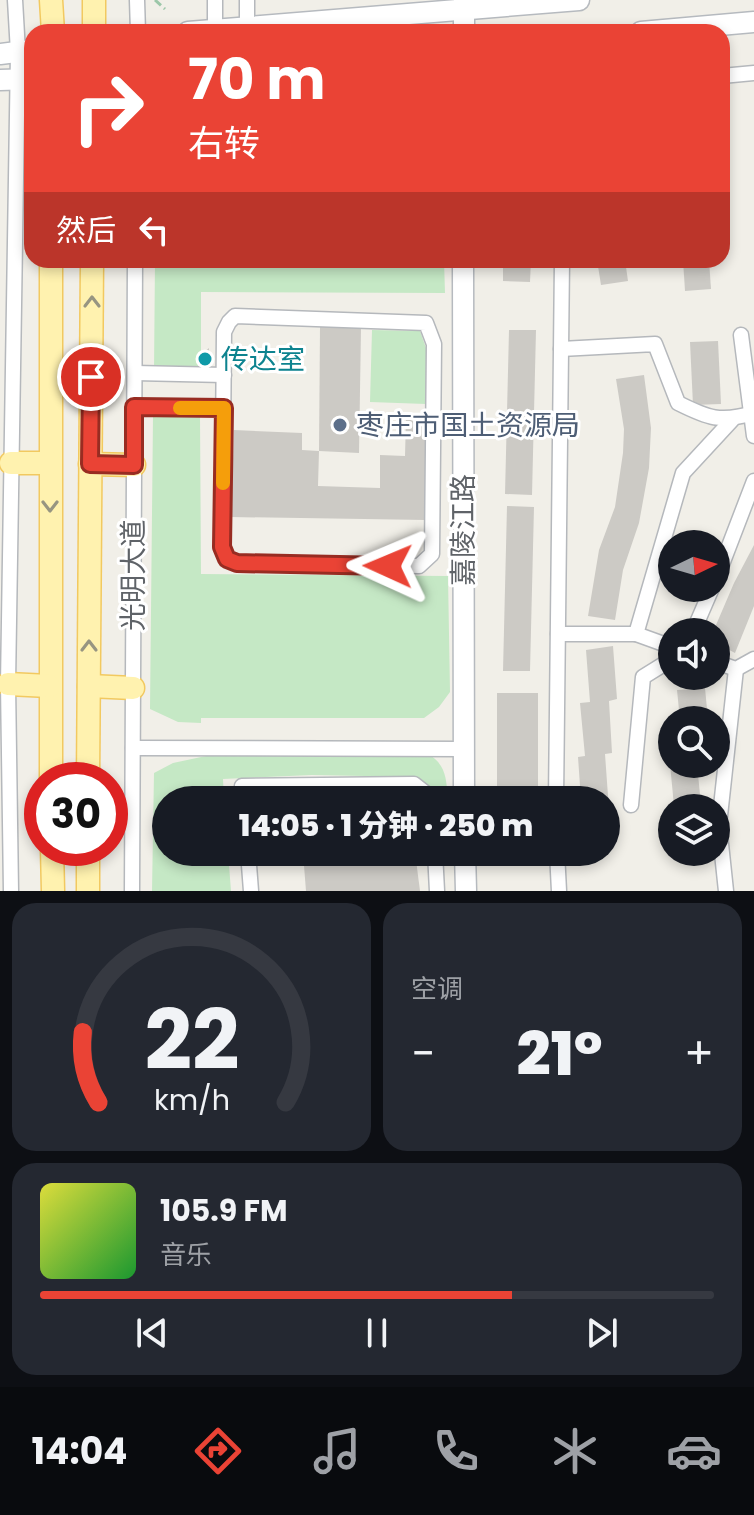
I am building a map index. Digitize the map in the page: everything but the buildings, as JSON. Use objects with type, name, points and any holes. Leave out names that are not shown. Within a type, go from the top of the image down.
[{"type":"main road","points":[[51,0],[52,24]]},
{"type":"main road","points":[[94,0],[94,24]]},
{"type":"main road","points":[[51,268],[51,762]]},
{"type":"main road","name":"光明大道","points":[[88,762],[92,268]]},
{"type":"main road","points":[[11,463],[50,463]]},
{"type":"main road","points":[[90,464],[134,465]]},
{"type":"main road","points":[[8,684],[49,686]]},
{"type":"main road","points":[[89,686],[133,688]]},
{"type":"main road","points":[[52,866],[53,891]]},
{"type":"main road","points":[[88,866],[88,891]]},
{"type":"street","points":[[11,891],[8,287],[17,52],[15,0]]},
{"type":"street","points":[[137,0],[138,24]]},
{"type":"street","points":[[215,0],[215,24]]},
{"type":"street","points":[[247,0],[247,24]]},
{"type":"street","points":[[277,24],[464,5],[579,0]]},
{"type":"street","points":[[730,24],[754,22]]},
{"type":"street","points":[[730,75],[754,73]]},
{"type":"street","name":"光明大道","points":[[132,891],[135,268]]},
{"type":"street","name":"嘉陵江路","points":[[463,268],[464,786]]},
{"type":"street","points":[[556,786],[562,268]]},
{"type":"street","points":[[235,316],[426,323],[434,344],[432,554],[419,566],[237,563],[227,559],[222,547],[224,408],[224,332],[235,316]]},
{"type":"street","points":[[741,335],[754,436]]},
{"type":"street","points":[[561,349],[655,344],[678,403],[707,418],[732,420],[753,413]]},
{"type":"street","points":[[135,373],[224,375]]},
{"type":"street","points":[[134,407],[224,408]]},
{"type":"street","points":[[636,634],[683,473],[732,420]]},
{"type":"street","points":[[730,544],[754,481]]},
{"type":"street","points":[[558,634],[636,634],[658,642]]},
{"type":"street","points":[[730,667],[736,669],[754,659]]},
{"type":"street","points":[[631,805],[643,677],[658,668]]},
{"type":"street","points":[[726,891],[719,825],[736,669]]},
{"type":"street","points":[[133,748],[463,749]]},
{"type":"street","points":[[242,786],[417,786]]},
{"type":"street","points":[[249,866],[251,891]]},
{"type":"street","points":[[436,866],[437,891]]},
{"type":"street","points":[[465,866],[466,891]]},
{"type":"street","points":[[558,866],[559,891]]},
{"type":"path","points":[[155,0],[165,9]]},
{"type":"green space","points":[[155,268],[444,268],[445,293],[201,292],[201,371],[154,371]]},
{"type":"green space","points":[[372,330],[420,331],[426,348],[426,404],[370,402]]},
{"type":"green space","points":[[153,416],[200,416],[201,574],[448,576],[450,692],[439,707],[424,718],[201,718],[201,723],[178,722],[150,709]]},
{"type":"green space","points":[[421,750],[440,765],[446,786],[428,786],[417,777],[312,775],[223,779],[223,786],[154,786],[154,773],[173,763],[220,753]]},
{"type":"green space","points":[[152,866],[229,866],[231,891],[152,891]]},
{"type":"slow traffic","points":[[180,408],[224,408],[223,483]]},
{"type":"place","name":"传达室","points":[[205,359]]},
{"type":"place","name":"枣庄市国土资源局","points":[[340,425]]},
{"type":"route","points":[[91,377],[90,464],[134,465],[134,407],[224,408],[222,547],[227,559],[237,563],[388,566]]}]
